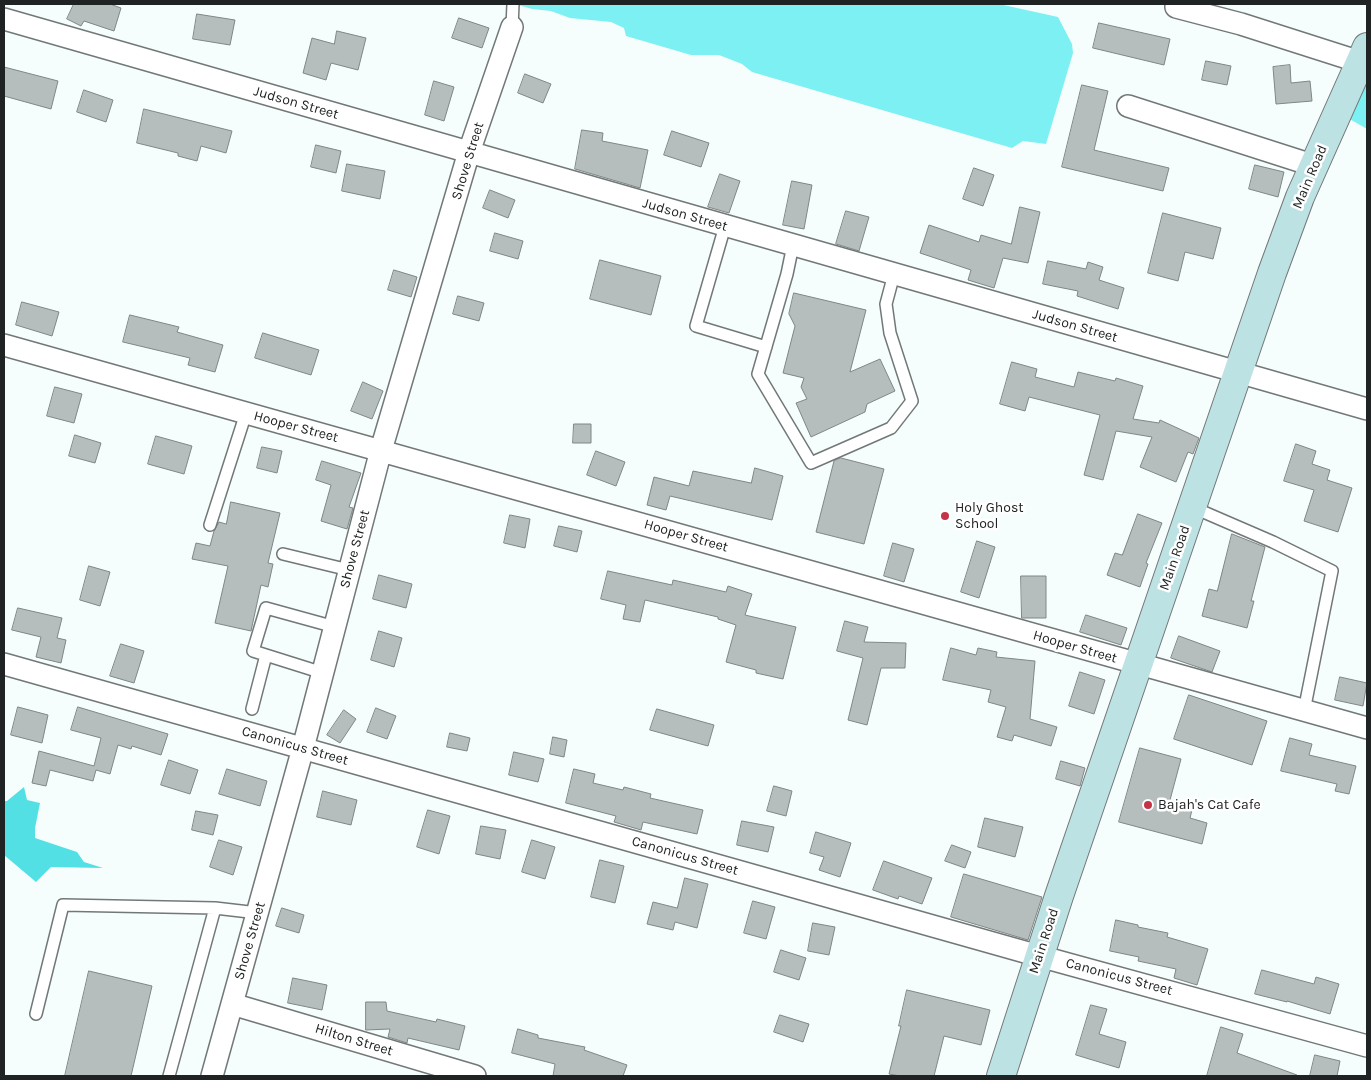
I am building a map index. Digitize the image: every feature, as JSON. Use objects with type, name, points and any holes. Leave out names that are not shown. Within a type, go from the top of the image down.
[{"type":"main road","name":"Main Road","points":[[1001,1076],[1039,956],[1137,665],[1275,264],[1300,197],[1364,54]]},
{"type":"street","points":[[1171,6],[1364,54]]},
{"type":"street","name":"Judson Street","points":[[4,19],[1367,409]]},
{"type":"street","name":"Shove Street","points":[[212,1076],[303,748],[381,450],[469,152],[512,27]]},
{"type":"street","points":[[1128,106],[1315,166]]},
{"type":"street","name":"Hooper Street","points":[[4,345],[783,563],[1137,665],[1367,728]]},
{"type":"street","name":"Canonicus Street","points":[[4,664],[1039,956],[1367,1046]]},
{"type":"street","name":"Hilton Street","points":[[232,1004],[475,1076]]},
{"type":"lane","points":[[512,27],[513,4]]},
{"type":"lane","points":[[724,226],[696,326],[766,347]]},
{"type":"lane","points":[[793,245],[787,274],[758,374],[812,463],[891,428],[912,401],[890,333],[886,304],[894,274]]},
{"type":"lane","points":[[210,524],[246,413]]},
{"type":"lane","points":[[1192,507],[1273,542],[1332,571],[1304,711]]},
{"type":"lane","points":[[283,554],[349,570]]},
{"type":"lane","points":[[322,673],[252,650],[266,608],[334,627]]},
{"type":"lane","points":[[252,709],[266,655]]},
{"type":"lane","points":[[36,1014],[63,905],[215,908],[258,913]]},
{"type":"lane","points":[[169,1076],[215,908]]},
{"type":"shaded area","points":[[515,4],[999,4],[1058,17],[1072,44],[1073,53],[1046,144],[1023,141],[1012,148],[752,72],[742,64],[719,55],[691,55],[626,36],[624,28],[611,22],[570,18],[551,11],[532,9]]},
{"type":"shaded area","points":[[1367,50],[1367,129],[1339,113]]},
{"type":"shaded area","points":[[24,787],[27,800],[40,803],[35,838],[77,852],[84,862],[103,868],[51,867],[36,882],[4,855],[4,801],[7,801]]},
{"type":"building","points":[[74,4],[110,4],[121,8],[114,31],[84,21],[81,26],[67,19]]},
{"type":"building","points":[[197,14],[235,20],[230,45],[193,39]]},
{"type":"building","points":[[459,18],[489,28],[482,48],[452,38]]},
{"type":"building","points":[[1099,23],[1170,39],[1164,65],[1093,48]]},
{"type":"building","points":[[337,31],[366,38],[358,70],[331,63],[326,80],[303,73],[312,38],[334,44]]},
{"type":"building","points":[[1206,61],[1231,66],[1227,85],[1202,80]]},
{"type":"building","points":[[1290,65],[1291,83],[1310,81],[1312,101],[1276,104],[1273,67]]},
{"type":"building","points":[[4,67],[58,81],[51,109],[4,96]]},
{"type":"building","points":[[525,74],[551,84],[543,103],[518,93]]},
{"type":"building","points":[[434,81],[454,87],[444,121],[425,115]]},
{"type":"building","points":[[1082,85],[1108,91],[1094,150],[1169,168],[1163,191],[1062,167]]},
{"type":"building","points":[[84,90],[113,100],[106,122],[77,112]]},
{"type":"building","points":[[144,109],[232,131],[226,153],[201,146],[197,161],[178,156],[178,153],[137,143]]},
{"type":"building","points":[[582,130],[603,133],[602,141],[648,150],[640,188],[575,169]]},
{"type":"building","points":[[672,131],[709,143],[701,167],[664,155]]},
{"type":"building","points":[[316,145],[341,151],[336,173],[311,167]]},
{"type":"building","points":[[347,164],[385,171],[380,199],[342,191]]},
{"type":"building","points":[[1255,165],[1284,172],[1278,197],[1249,189]]},
{"type":"building","points":[[974,168],[994,175],[983,206],[963,199]]},
{"type":"building","points":[[720,174],[740,181],[729,213],[708,207]]},
{"type":"building","points":[[792,181],[812,185],[804,229],[783,225]]},
{"type":"building","points":[[490,190],[515,200],[508,218],[483,208]]},
{"type":"building","points":[[1020,207],[1040,212],[1028,263],[1003,258],[994,288],[968,280],[971,270],[920,253],[929,225],[979,242],[981,235],[1011,244]]},
{"type":"building","points":[[846,211],[869,217],[859,251],[836,244]]},
{"type":"building","points":[[1163,213],[1221,228],[1213,259],[1185,252],[1178,281],[1148,273]]},
{"type":"building","points":[[495,233],[523,241],[518,259],[490,251]]},
{"type":"building","points":[[600,260],[661,276],[651,315],[590,299]]},
{"type":"building","points":[[1048,261],[1086,269],[1088,262],[1103,267],[1099,280],[1124,288],[1118,309],[1077,296],[1078,291],[1043,284]]},
{"type":"building","points":[[394,270],[417,277],[411,297],[388,290]]},
{"type":"building","points":[[794,293],[866,310],[850,372],[880,359],[895,391],[867,404],[865,412],[811,437],[796,403],[807,399],[801,387],[804,378],[783,373],[795,326],[789,314]]},
{"type":"building","points":[[458,296],[484,303],[479,321],[453,314]]},
{"type":"building","points":[[22,302],[59,312],[52,336],[16,325]]},
{"type":"building","points":[[130,315],[179,327],[177,332],[223,345],[215,372],[188,365],[190,358],[123,342]]},
{"type":"building","points":[[263,333],[319,350],[311,375],[255,358]]},
{"type":"building","points":[[1012,362],[1037,369],[1035,377],[1074,387],[1078,372],[1115,381],[1116,378],[1143,386],[1133,419],[1159,423],[1160,420],[1199,438],[1193,454],[1188,452],[1176,482],[1140,467],[1152,437],[1116,431],[1103,480],[1084,475],[1100,415],[1029,397],[1025,411],[1000,404]]},
{"type":"building","points":[[363,382],[383,391],[372,419],[351,411]]},
{"type":"building","points":[[55,387],[82,394],[74,423],[47,416]]},
{"type":"building","points":[[574,424],[591,424],[591,443],[573,443]]},
{"type":"building","points":[[75,435],[101,443],[95,463],[69,456]]},
{"type":"building","points":[[156,436],[192,446],[184,474],[148,464]]},
{"type":"building","points":[[1296,444],[1316,451],[1312,464],[1330,470],[1327,480],[1352,488],[1338,532],[1304,521],[1314,490],[1284,481]]},
{"type":"building","points":[[262,447],[282,451],[277,473],[257,468]]},
{"type":"building","points":[[596,451],[625,462],[616,486],[587,475]]},
{"type":"building","points":[[841,458],[884,469],[864,544],[816,532],[834,461]]},
{"type":"building","points":[[322,461],[361,473],[349,507],[353,508],[347,529],[321,521],[331,485],[316,480]]},
{"type":"building","points":[[755,468],[783,476],[772,520],[670,496],[666,510],[647,505],[654,477],[689,486],[693,471],[751,483]]},
{"type":"building","points":[[231,502],[280,513],[268,563],[273,564],[268,587],[261,585],[251,631],[215,623],[228,566],[192,559],[196,543],[210,546],[214,531],[219,522],[226,524]]},
{"type":"building","points":[[1138,514],[1162,523],[1146,563],[1148,564],[1140,587],[1107,575],[1115,553],[1122,555]]},
{"type":"building","points":[[510,515],[530,519],[525,548],[504,543]]},
{"type":"building","points":[[559,526],[582,531],[577,552],[554,546]]},
{"type":"building","points":[[1232,534],[1265,547],[1251,601],[1254,601],[1247,628],[1202,616],[1209,589],[1217,591]]},
{"type":"building","points":[[977,541],[995,547],[979,598],[961,592]]},
{"type":"building","points":[[893,543],[914,549],[904,582],[884,576]]},
{"type":"building","points":[[89,566],[110,572],[100,606],[80,600]]},
{"type":"building","points":[[608,571],[672,585],[673,580],[726,592],[728,586],[752,594],[745,615],[796,627],[783,679],[756,673],[756,670],[726,662],[736,625],[718,619],[718,617],[645,600],[640,622],[623,619],[626,605],[601,599]]},
{"type":"building","points":[[379,575],[412,584],[406,608],[373,599]]},
{"type":"building","points":[[1021,576],[1046,576],[1046,618],[1022,618]]},
{"type":"building","points":[[18,608],[62,618],[57,638],[66,640],[61,663],[36,657],[41,637],[12,630]]},
{"type":"building","points":[[1086,615],[1127,628],[1121,645],[1080,632]]},
{"type":"building","points":[[845,621],[868,627],[864,642],[906,643],[905,668],[881,668],[867,725],[848,720],[863,658],[837,651]]},
{"type":"building","points":[[379,631],[402,638],[394,667],[371,660]]},
{"type":"building","points":[[1179,636],[1220,651],[1212,672],[1171,658]]},
{"type":"building","points":[[121,644],[144,651],[134,683],[110,676]]},
{"type":"building","points":[[951,648],[976,655],[978,648],[997,652],[996,657],[1035,661],[1030,719],[1057,727],[1051,746],[1014,735],[1012,741],[997,737],[1006,707],[988,702],[991,690],[943,680]]},
{"type":"building","points":[[1080,672],[1105,680],[1094,714],[1069,706]]},
{"type":"building","points":[[1340,677],[1367,683],[1363,706],[1335,700]]},
{"type":"building","points":[[1189,695],[1267,721],[1252,765],[1174,739]]},
{"type":"building","points":[[18,707],[48,715],[42,743],[11,735]]},
{"type":"building","points":[[78,707],[168,734],[161,755],[132,746],[131,749],[118,745],[110,774],[96,770],[93,781],[50,770],[46,786],[32,783],[39,751],[94,766],[101,738],[71,730]]},
{"type":"building","points":[[376,708],[396,716],[387,739],[367,732]]},
{"type":"building","points":[[657,709],[714,725],[708,746],[650,730]]},
{"type":"building","points":[[344,710],[356,719],[340,743],[327,735]]},
{"type":"building","points":[[450,733],[470,738],[467,751],[447,747]]},
{"type":"building","points":[[553,737],[567,740],[564,757],[550,754]]},
{"type":"building","points":[[1290,738],[1312,744],[1309,755],[1356,766],[1349,794],[1335,791],[1337,784],[1281,771]]},
{"type":"building","points":[[1140,748],[1181,759],[1170,800],[1193,806],[1190,818],[1207,823],[1202,844],[1119,822]]},
{"type":"building","points":[[514,752],[544,759],[538,782],[509,775]]},
{"type":"building","points":[[169,760],[198,770],[190,794],[161,785]]},
{"type":"building","points":[[1061,761],[1085,768],[1080,786],[1056,779]]},
{"type":"building","points":[[227,769],[267,781],[260,806],[219,794]]},
{"type":"building","points":[[574,769],[595,774],[593,783],[623,790],[624,787],[651,794],[650,798],[703,810],[697,834],[643,822],[641,830],[614,822],[616,816],[566,803]]},
{"type":"building","points":[[774,786],[792,791],[786,816],[767,811]]},
{"type":"building","points":[[323,791],[357,800],[351,825],[317,817]]},
{"type":"building","points":[[428,810],[450,816],[439,854],[417,847]]},
{"type":"building","points":[[196,811],[218,815],[213,835],[192,830]]},
{"type":"building","points":[[985,818],[1023,827],[1015,857],[978,847]]},
{"type":"building","points":[[742,821],[774,827],[768,852],[737,845]]},
{"type":"building","points":[[481,826],[506,830],[500,859],[476,854]]},
{"type":"building","points":[[816,832],[851,843],[840,877],[819,870],[824,857],[810,853]]},
{"type":"building","points":[[219,840],[242,847],[233,875],[210,867]]},
{"type":"building","points":[[532,840],[555,847],[545,879],[522,872]]},
{"type":"building","points":[[952,845],[971,852],[965,868],[945,861]]},
{"type":"building","points":[[600,860],[624,866],[615,903],[591,897]]},
{"type":"building","points":[[884,861],[932,878],[922,904],[899,896],[898,899],[873,890]]},
{"type":"building","points":[[964,874],[1042,897],[1028,940],[951,917]]},
{"type":"building","points":[[685,878],[708,884],[697,928],[675,922],[673,930],[647,924],[653,902],[677,908]]},
{"type":"building","points":[[753,901],[775,907],[766,939],[744,933]]},
{"type":"building","points":[[282,908],[304,915],[299,933],[276,926]]},
{"type":"building","points":[[1116,920],[1168,933],[1167,937],[1208,949],[1197,985],[1174,978],[1176,969],[1138,961],[1139,957],[1110,951]]},
{"type":"building","points":[[813,923],[835,927],[829,955],[808,951]]},
{"type":"building","points":[[781,950],[806,958],[799,980],[774,972]]},
{"type":"building","points":[[1262,970],[1314,984],[1316,977],[1339,984],[1330,1014],[1255,994]]},
{"type":"building","points":[[89,971],[152,986],[131,1076],[65,1076]]},
{"type":"building","points":[[293,978],[327,985],[322,1010],[288,1003]]},
{"type":"building","points":[[907,990],[990,1010],[981,1045],[944,1036],[934,1076],[900,1076],[889,1074],[901,1026],[899,1026]]},
{"type":"building","points":[[366,1002],[386,1002],[387,1011],[436,1022],[437,1019],[465,1026],[459,1050],[408,1038],[407,1043],[388,1037],[390,1029],[366,1030]]},
{"type":"building","points":[[1091,1005],[1107,1009],[1099,1034],[1126,1042],[1119,1068],[1076,1055]]},
{"type":"building","points":[[780,1015],[809,1024],[803,1042],[774,1032]]},
{"type":"building","points":[[1221,1027],[1243,1034],[1237,1053],[1297,1075],[1207,1076]]},
{"type":"building","points":[[518,1029],[538,1035],[538,1038],[585,1047],[584,1050],[627,1065],[623,1076],[553,1076],[555,1064],[512,1053]]},
{"type":"building","points":[[1315,1055],[1340,1061],[1337,1076],[1310,1076]]},
{"type":"place","name":"Holy Ghost School","points":[[945,516]]},
{"type":"place","name":"Bajah's Cat Cafe","points":[[1148,805]]}]
